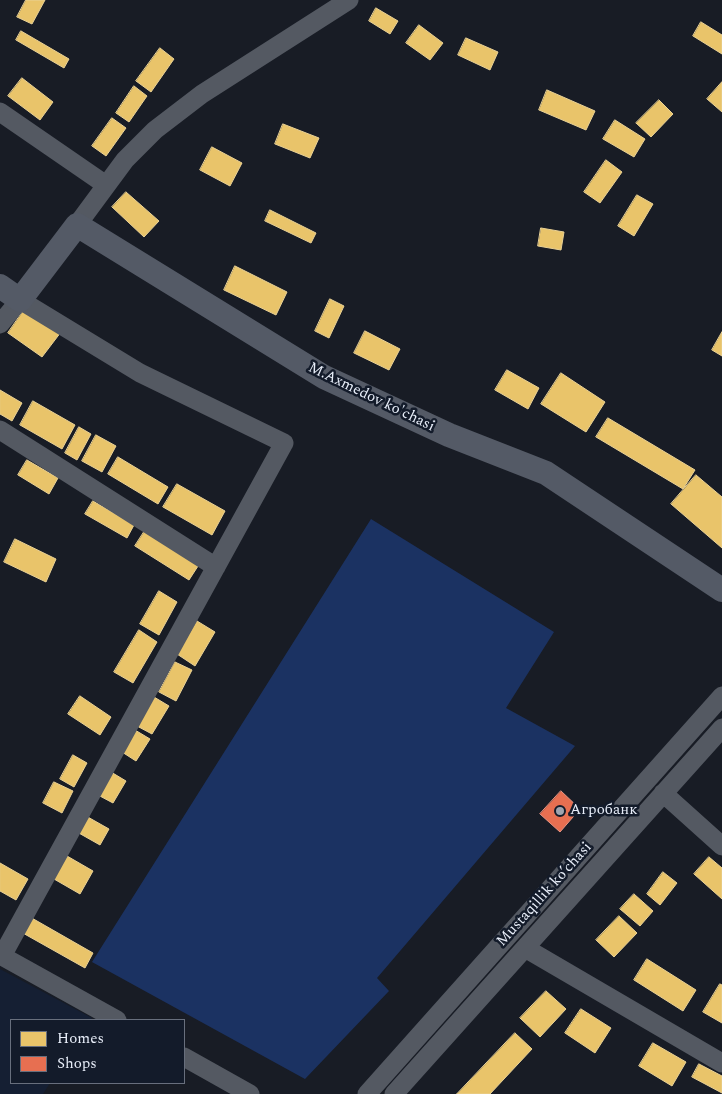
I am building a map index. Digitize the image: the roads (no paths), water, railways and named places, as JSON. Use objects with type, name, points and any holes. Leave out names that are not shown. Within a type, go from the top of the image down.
[{"type":"main road","points":[[0,286],[24,296],[57,249],[77,225]]},
{"type":"main road","name":"M.Axmedov ko'chasi","points":[[77,225],[324,377],[449,436],[546,473],[722,590]]},
{"type":"street","points":[[77,225],[125,160],[155,130],[202,94],[349,0]]},
{"type":"street","points":[[0,112],[106,185]]},
{"type":"street","points":[[0,324],[24,296],[140,373],[284,443],[1,956],[115,1019]]},
{"type":"street","points":[[0,430],[216,567]]},
{"type":"street","name":"Mustaqillik ko’chasi","points":[[367,1094],[722,696]]},
{"type":"street","name":"Mustaqillik ko’chasi","points":[[394,1094],[722,728]]},
{"type":"street","points":[[663,793],[722,846]]},
{"type":"street","points":[[526,948],[722,1063]]},
{"type":"street","points":[[185,1058],[250,1094]]},
{"type":"place","name":"Агробанк","points":[[560,811]]}]
